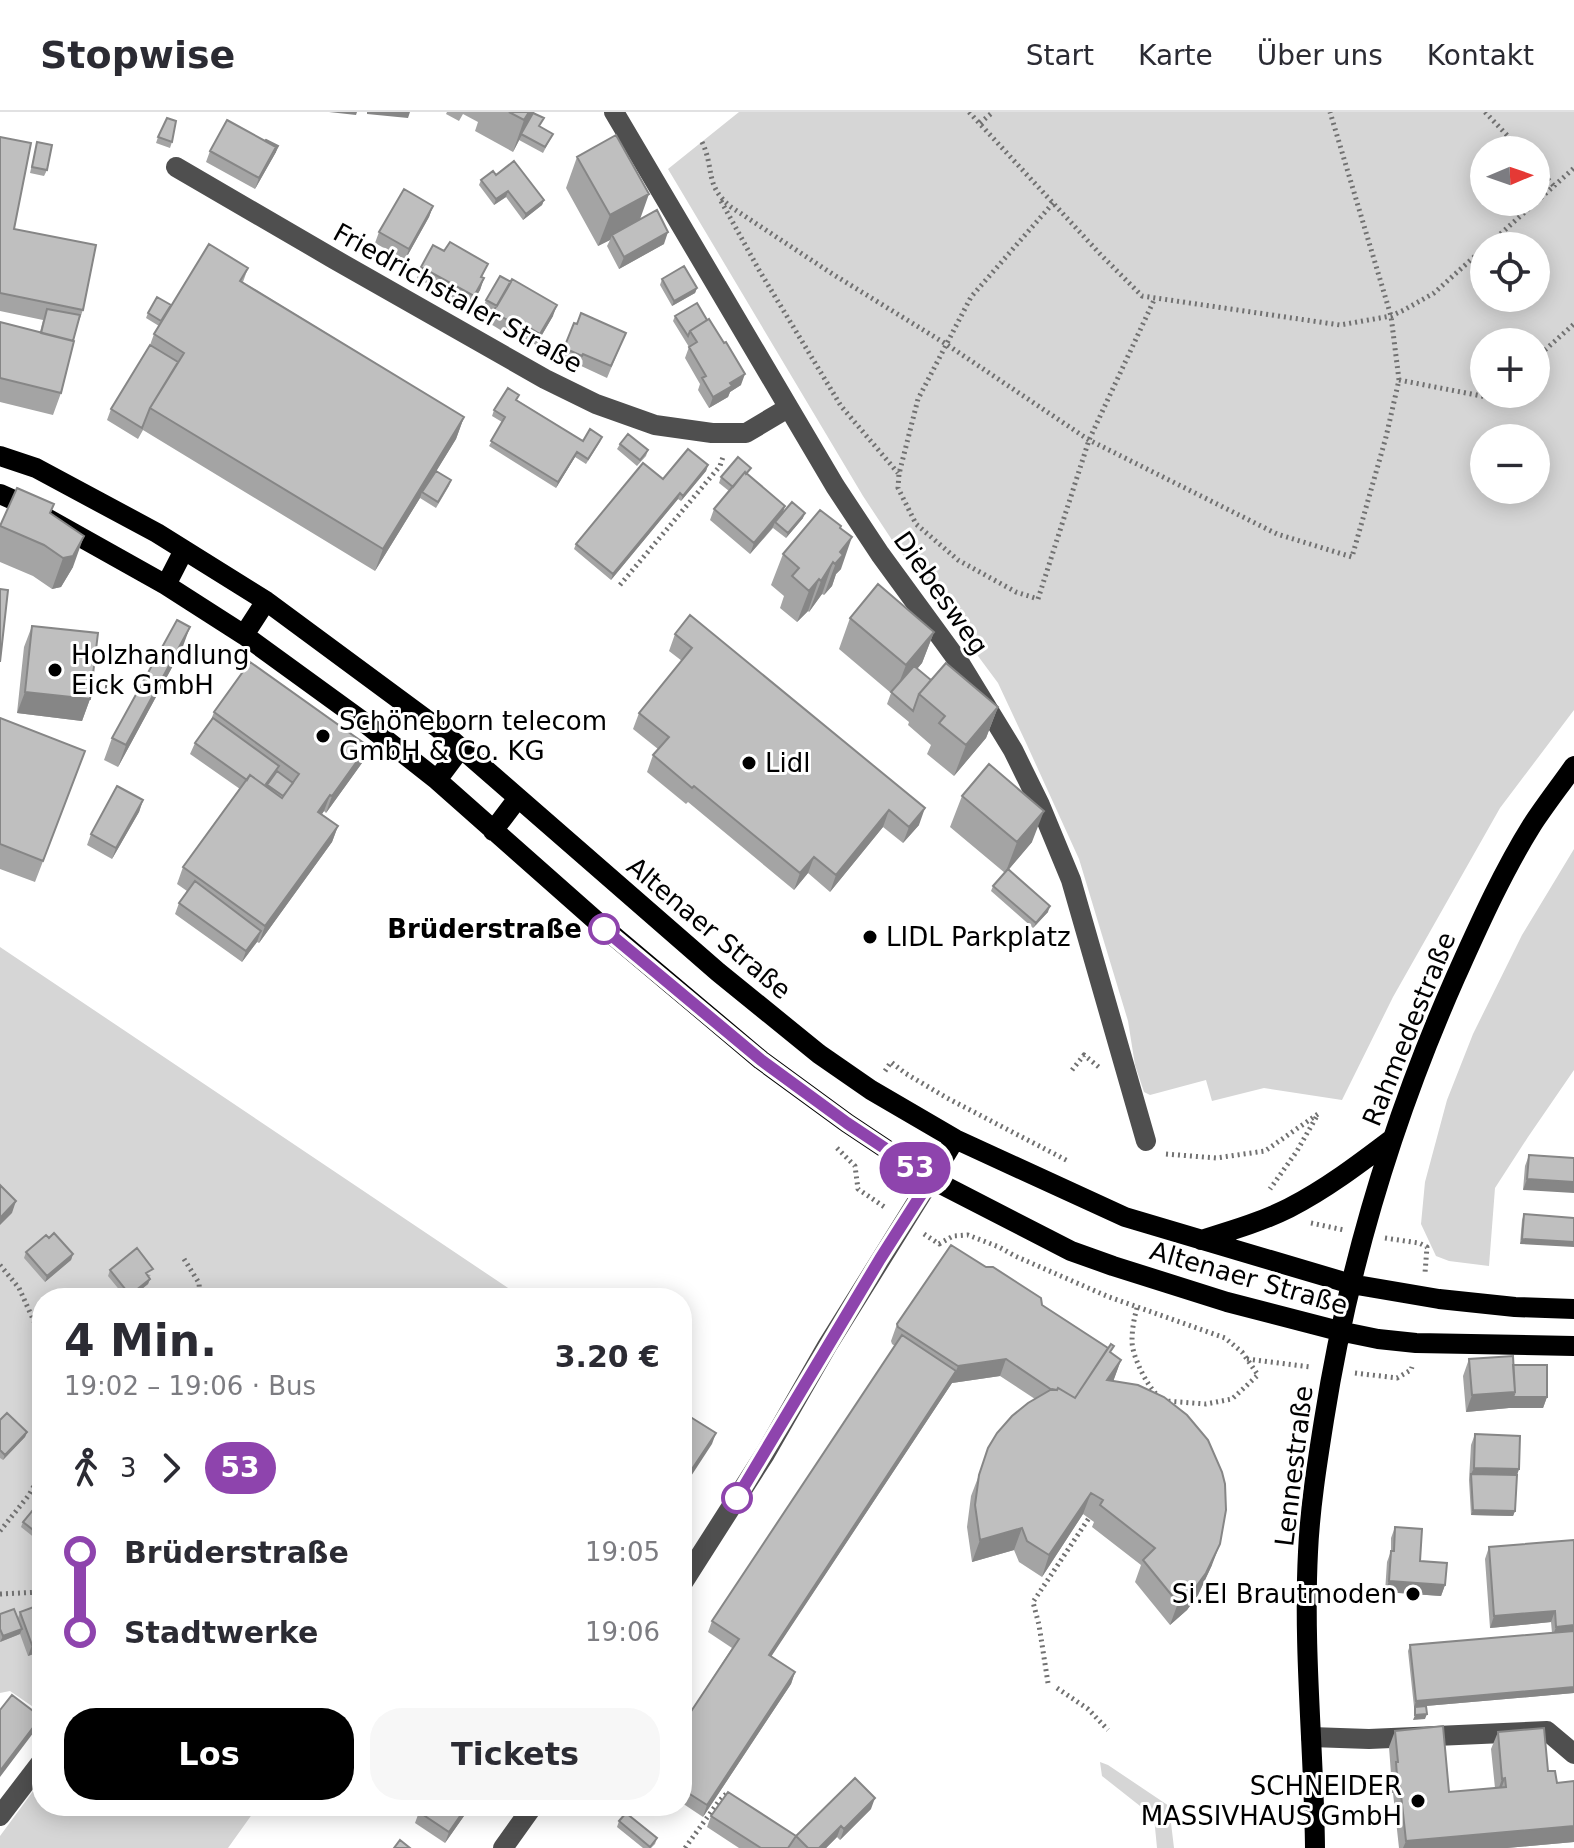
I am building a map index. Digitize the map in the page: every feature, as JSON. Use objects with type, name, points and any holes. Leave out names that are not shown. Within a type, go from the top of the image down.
[{"type":"main road","name":"Altenaer Straße","points":[[0,456],[36,468],[184,550],[266,601],[438,728],[718,972],[819,1054],[871,1090],[955,1139],[1125,1217],[1351,1284],[1439,1299],[1574,1309]]},
{"type":"main road","name":"Altenaer Straße","points":[[0,494],[166,585],[244,635],[361,720],[437,780],[613,936],[761,1060],[931,1179],[1028,1231],[1085,1256],[1227,1302],[1378,1339],[1416,1343],[1574,1346]]},
{"type":"main road","points":[[166,585],[184,550]]},
{"type":"main road","points":[[244,635],[266,601]]},
{"type":"main road","points":[[437,780],[461,748]]},
{"type":"main road","name":"Rahmedestraße","points":[[1339,1331],[1363,1234],[1392,1139],[1432,1031],[1483,917],[1532,825],[1574,766]]},
{"type":"main road","points":[[493,831],[518,798]]},
{"type":"main road","points":[[931,1179],[955,1139]]},
{"type":"main road","points":[[1201,1240],[1287,1209],[1337,1180],[1392,1139]]},
{"type":"main road","name":"Lennestraße","points":[[1315,1848],[1307,1650],[1308,1552],[1317,1461],[1339,1331]]},
{"type":"street","name":"Diebesweg","points":[[614,112],[835,486],[961,665],[1013,750],[1071,880],[1146,1141]]},
{"type":"street","name":"Friedrichstaler Straße","points":[[176,167],[532,371],[596,404],[655,425],[712,433],[746,433],[788,408]]},
{"type":"street","points":[[692,1568],[931,1179]]},
{"type":"street","points":[[1311,1737],[1369,1739],[1547,1731],[1574,1754]]},
{"type":"street","points":[[0,1816],[32,1774]]},
{"type":"street","points":[[503,1848],[526,1816]]},
{"type":"path","points":[[969,112],[1142,296],[1340,325],[1391,316],[1434,293],[1470,261]]},
{"type":"path","points":[[980,123],[993,112]]},
{"type":"path","points":[[719,197],[1089,440],[1277,534],[1352,557],[1399,380],[1391,316],[1330,112]]},
{"type":"path","points":[[1485,112],[1508,136]]},
{"type":"path","points":[[702,142],[708,155],[712,184],[759,270],[841,406],[899,474]]},
{"type":"path","points":[[1502,232],[1574,168]]},
{"type":"path","points":[[1550,182],[1554,186]]},
{"type":"path","points":[[1053,203],[971,297],[918,399],[898,488],[916,524],[958,560],[1016,592],[1038,599],[1089,440],[1155,298]]},
{"type":"path","points":[[1550,345],[1574,324]]},
{"type":"path","points":[[1399,380],[1470,394]]},
{"type":"path","points":[[620,585],[720,466],[731,433]]},
{"type":"path","points":[[87,686],[113,688]]},
{"type":"path","points":[[891,1062],[947,1098],[1075,1165]]},
{"type":"path","points":[[1146,1141],[1151,1152],[1208,1158],[1235,1157],[1265,1151],[1318,1114],[1268,1192],[1269,1197]]},
{"type":"path","points":[[1363,1234],[1427,1247]]},
{"type":"path","points":[[184,1259],[199,1288]]},
{"type":"path","points":[[0,1265],[19,1288],[32,1317]]},
{"type":"path","points":[[1137,1308],[1132,1346],[1150,1387],[1167,1401],[1206,1404],[1232,1399],[1258,1375]]},
{"type":"path","points":[[1161,1410],[1167,1401]]},
{"type":"path","points":[[0,1531],[32,1489]]},
{"type":"path","points":[[1048,1683],[1033,1602],[1096,1507]]},
{"type":"path","points":[[0,1594],[32,1592]]},
{"type":"path","points":[[1057,1688],[1088,1709],[1108,1730]]},
{"type":"path","points":[[685,1848],[728,1792]]},
{"type":"shaded area","points":[[739,112],[1574,112],[1574,710],[1500,808],[1393,997],[1342,1100],[1264,1088],[1212,1101],[1206,1080],[1150,1095],[1144,1092],[1135,1065],[1128,1021],[1079,859],[998,683],[863,496],[668,169]]},
{"type":"shaded area","points":[[1574,849],[1574,1070],[1495,1188],[1489,1266],[1449,1261],[1436,1256],[1421,1224],[1425,1182],[1447,1100],[1473,1034],[1522,935]]},
{"type":"shaded area","points":[[0,947],[508,1288],[32,1288],[32,1706],[10,1691],[0,1693]]},
{"type":"shaded area","points":[[1100,1762],[1169,1806],[1174,1848],[1157,1848],[1154,1817],[1102,1776]]},
{"type":"shaded area","points":[[32,1793],[32,1816],[251,1816],[228,1848],[0,1848],[0,1836]]},
{"type":"building","points":[[509,112],[529,112],[524,120]]},
{"type":"building","points":[[533,113],[544,118],[539,126],[553,134],[545,147],[521,134]]},
{"type":"building","points":[[167,118],[176,121],[172,142],[158,137]]},
{"type":"building","points":[[227,120],[276,147],[259,178],[210,151]]},
{"type":"building","points":[[616,135],[649,194],[610,215],[577,157]]},
{"type":"building","points":[[0,137],[31,143],[14,229],[96,245],[83,310],[0,293]]},
{"type":"building","points":[[37,142],[52,145],[47,170],[32,167]]},
{"type":"building","points":[[514,161],[544,200],[526,214],[508,191],[496,199],[481,180],[493,171],[496,175]]},
{"type":"building","points":[[404,189],[433,206],[409,249],[379,232]]},
{"type":"building","points":[[657,210],[668,232],[624,257],[612,235]]},
{"type":"building","points":[[450,242],[488,264],[474,296],[421,267],[433,245],[444,251]]},
{"type":"building","points":[[209,244],[248,268],[240,281],[464,417],[383,549],[150,408],[184,353],[154,334]]},
{"type":"building","points":[[684,266],[697,288],[674,301],[662,279]]},
{"type":"building","points":[[500,276],[511,282],[497,306],[486,300]]},
{"type":"building","points":[[512,279],[557,305],[540,334],[513,318],[511,322],[493,312]]},
{"type":"building","points":[[157,297],[171,305],[161,321],[148,313]]},
{"type":"building","points":[[697,303],[707,320],[690,331],[688,336],[675,316]]},
{"type":"building","points":[[47,309],[80,315],[73,341],[41,333]]},
{"type":"building","points":[[581,313],[626,333],[611,366],[564,348]]},
{"type":"building","points":[[709,319],[745,374],[713,397],[702,378],[706,376],[689,347],[697,342],[690,331]]},
{"type":"building","points":[[0,322],[74,341],[61,393],[0,378]]},
{"type":"building","points":[[150,345],[178,362],[150,408],[142,428],[111,409]]},
{"type":"building","points":[[508,388],[519,395],[516,400],[583,441],[590,429],[602,437],[588,459],[577,452],[558,482],[491,441],[505,417],[494,410]]},
{"type":"building","points":[[628,434],[648,450],[640,460],[620,444]]},
{"type":"building","points":[[688,449],[708,465],[683,496],[680,493],[613,574],[576,544],[643,463],[663,479]]},
{"type":"building","points":[[738,457],[751,468],[733,487],[721,477]]},
{"type":"building","points":[[436,471],[451,480],[438,502],[422,492]]},
{"type":"building","points":[[745,472],[785,506],[754,543],[714,509]]},
{"type":"building","points":[[17,488],[54,504],[50,513],[84,536],[73,556],[63,558],[44,545],[0,526]]},
{"type":"building","points":[[792,502],[805,513],[788,533],[775,522]]},
{"type":"building","points":[[820,510],[852,537],[840,552],[843,555],[835,564],[833,562],[821,581],[819,579],[809,591],[792,576],[799,568],[783,554]]},
{"type":"building","points":[[878,584],[934,632],[906,665],[850,618]]},
{"type":"building","points":[[0,589],[8,590],[0,662]]},
{"type":"building","name":"Lidl","points":[[690,615],[925,808],[909,827],[889,810],[836,875],[814,857],[800,873],[653,755],[669,737],[639,713],[692,648],[675,634]]},
{"type":"building","points":[[177,620],[190,627],[126,745],[112,738]]},
{"type":"building","name":"Holzhandlung Eick GmbH","points":[[32,626],[98,633],[90,699],[25,692]]},
{"type":"building","points":[[250,662],[368,746],[318,812],[338,826],[265,926],[183,867],[250,775],[282,798],[299,774],[214,712]]},
{"type":"building","points":[[946,663],[998,707],[966,745],[939,723],[945,716],[919,694]]},
{"type":"building","points":[[914,666],[931,680],[919,694],[913,711],[891,692]]},
{"type":"building","points":[[0,718],[85,751],[43,861],[0,844]]},
{"type":"building","points":[[213,718],[279,766],[266,784],[282,798],[250,775],[247,780],[195,743]]},
{"type":"building","points":[[989,764],[1044,811],[1017,842],[962,796]]},
{"type":"building","points":[[277,771],[293,783],[283,796],[267,785]]},
{"type":"building","points":[[117,786],[143,800],[116,848],[91,834]]},
{"type":"building","points":[[1008,869],[1050,906],[1036,923],[993,886]]},
{"type":"building","points":[[195,881],[261,931],[246,951],[179,903]]},
{"type":"building","points":[[1529,1155],[1574,1158],[1574,1182],[1527,1179]]},
{"type":"building","points":[[0,1185],[16,1201],[0,1218]]},
{"type":"building","points":[[1524,1214],[1574,1218],[1574,1242],[1522,1239]]},
{"type":"building","points":[[54,1233],[73,1254],[47,1276],[26,1252],[46,1235],[49,1238]]},
{"type":"building","points":[[951,1245],[1041,1298],[1042,1305],[1108,1348],[1075,1398],[1058,1388],[1052,1390],[1006,1359],[958,1366],[898,1327],[897,1324]]},
{"type":"building","points":[[137,1248],[153,1269],[146,1273],[150,1279],[139,1288],[124,1288],[110,1270]]},
{"type":"building","points":[[902,1335],[956,1371],[769,1655],[795,1672],[707,1805],[692,1795],[692,1710],[739,1639],[712,1621]]},
{"type":"building","points":[[1111,1344],[1114,1346],[1110,1352],[1121,1360],[1107,1380],[1138,1385],[1164,1397],[1187,1415],[1208,1440],[1222,1472],[1226,1510],[1220,1544],[1206,1573],[1178,1603],[1143,1560],[1155,1548],[1100,1505],[1103,1500],[1091,1493],[1049,1555],[1027,1541],[1022,1528],[980,1540],[975,1505],[979,1475],[997,1433],[1028,1403],[1052,1389],[1058,1388],[1075,1398]]},
{"type":"building","points":[[1513,1356],[1515,1392],[1472,1395],[1469,1359]]},
{"type":"building","points":[[1513,1365],[1547,1365],[1547,1397],[1513,1397]]},
{"type":"building","points":[[7,1413],[27,1432],[5,1455],[0,1450],[0,1420]]},
{"type":"building","points":[[692,1418],[716,1433],[692,1469]]},
{"type":"building","points":[[1475,1434],[1520,1436],[1519,1469],[1474,1468]]},
{"type":"building","points":[[1471,1474],[1517,1475],[1515,1511],[1473,1510]]},
{"type":"building","points":[[32,1511],[32,1529],[23,1522]]},
{"type":"building","points":[[1395,1527],[1422,1529],[1420,1561],[1447,1563],[1445,1585],[1389,1581]]},
{"type":"building","points":[[1574,1540],[1574,1625],[1556,1627],[1555,1611],[1494,1616],[1489,1547]]},
{"type":"building","points":[[32,1608],[32,1645],[20,1612]]},
{"type":"building","points":[[14,1609],[22,1629],[3,1636],[0,1614]]},
{"type":"building","points":[[1574,1631],[1574,1687],[1416,1701],[1410,1645]]},
{"type":"building","points":[[12,1695],[32,1710],[32,1729],[0,1771],[0,1710]]},
{"type":"building","points":[[1426,1706],[1427,1714],[1415,1715],[1415,1707]]},
{"type":"building","points":[[1443,1726],[1449,1792],[1506,1787],[1505,1778],[1502,1779],[1498,1732],[1544,1728],[1548,1771],[1555,1771],[1557,1783],[1574,1781],[1574,1826],[1406,1841],[1397,1776],[1395,1731]]},
{"type":"building","points":[[855,1778],[875,1798],[844,1829],[841,1826],[819,1848],[808,1848],[796,1836]]},
{"type":"building","points":[[728,1792],[796,1836],[788,1848],[761,1848],[711,1816]]},
{"type":"building","points":[[425,1816],[460,1816],[449,1832]]},
{"type":"building","points":[[623,1816],[630,1816],[657,1838],[650,1847],[619,1821]]},
{"type":"building","points":[[400,1840],[410,1848],[394,1848]]},
{"type":"bus line","name":"53","points":[[604,929],[761,1060],[931,1179],[737,1498]]},
{"type":"place","name":"Holzhandlung Eick GmbH","points":[[55,670]]},
{"type":"place","name":"Schöneborn telecom GmbH & Co. KG","points":[[323,736]]},
{"type":"place","name":"Lidl","points":[[749,763]]},
{"type":"place","name":"Brüderstraße","points":[[604,929]]},
{"type":"place","name":"LIDL Parkplatz","points":[[870,937]]},
{"type":"place","name":"Si.El Brautmoden","points":[[1413,1594]]},
{"type":"place","name":"SCHNEIDER MASSIVHAUS GmbH","points":[[1418,1801]]}]
